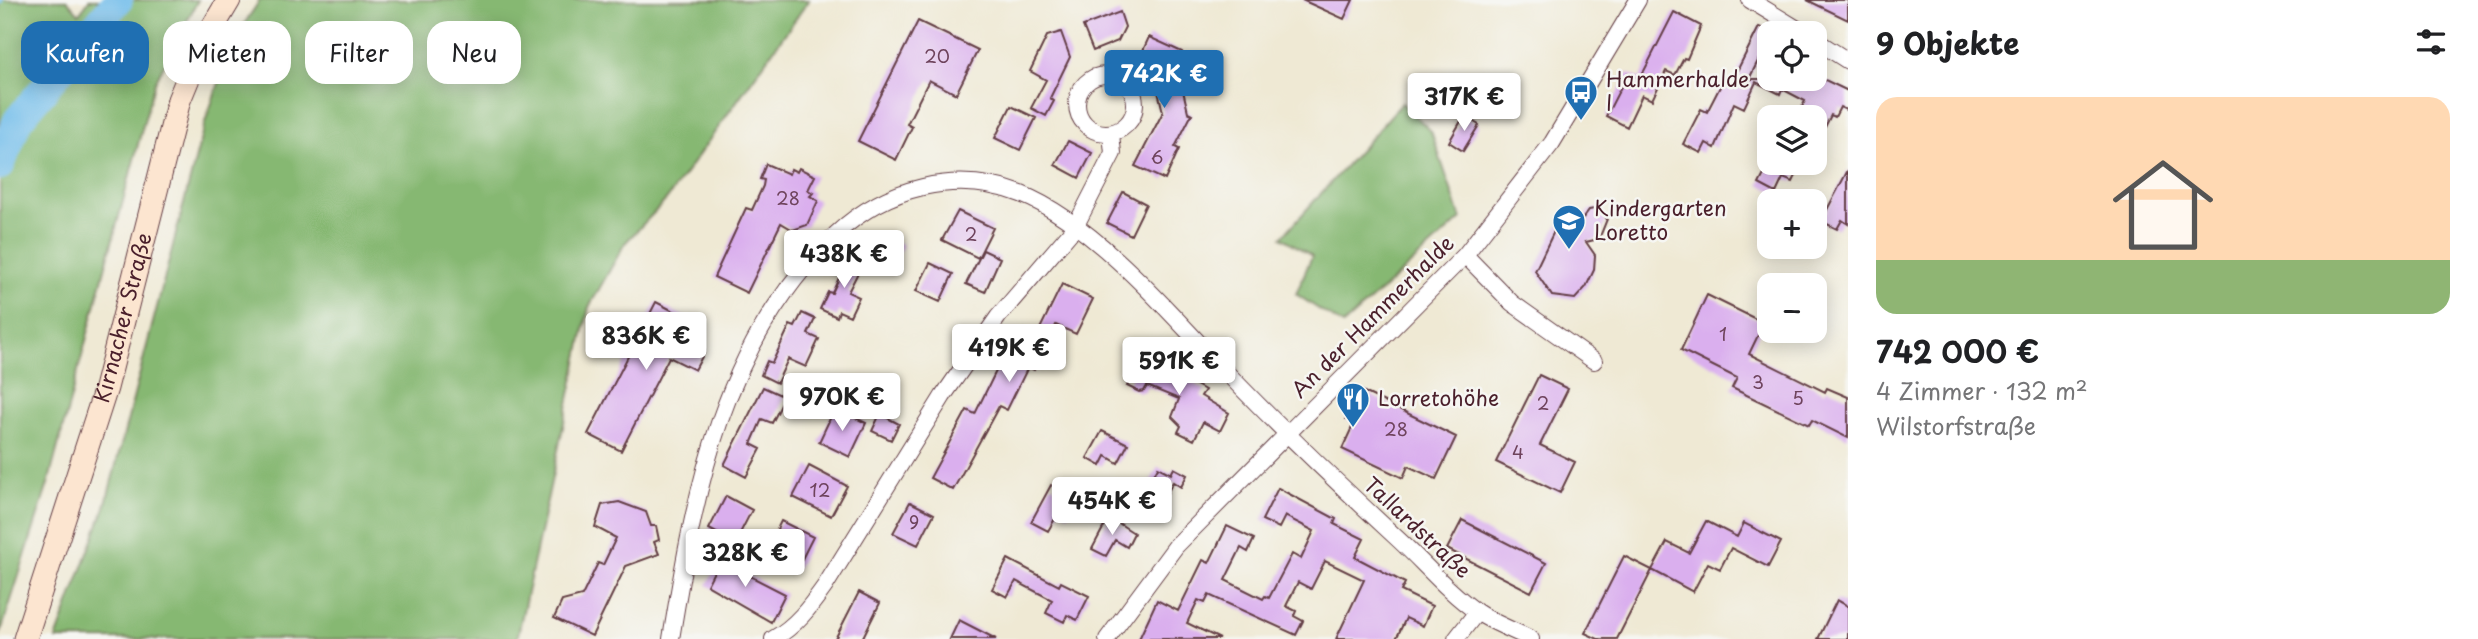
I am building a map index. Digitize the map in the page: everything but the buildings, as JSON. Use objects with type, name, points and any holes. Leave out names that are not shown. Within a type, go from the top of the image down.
[{"type":"main road","name":"Kirnacher Straße","points":[[25,639],[106,388],[179,100],[200,50],[229,0]]},
{"type":"street","name":"An der Hammerhalde","points":[[1107,639],[1176,546],[1465,255],[1552,143],[1638,0]]},
{"type":"street","points":[[1750,0],[1784,21]]},
{"type":"street","points":[[1827,48],[1848,61]]},
{"type":"street","points":[[773,639],[788,631],[811,605],[959,373],[998,317],[1075,227],[1113,153],[1111,134]]},
{"type":"street","name":"Tallardstraße","points":[[672,639],[690,523],[720,419],[766,321],[793,280],[821,248],[851,220],[891,196],[919,187],[953,183],[983,183],[1020,194],[1048,207],[1075,227],[1166,308],[1285,435],[1477,612],[1531,639]]},
{"type":"street","points":[[1465,255],[1512,303],[1594,361]]},
{"type":"street","points":[[1456,639],[1477,612]]},
{"type":"green space","points":[[0,0],[67,0],[79,14],[89,0],[198,0],[187,21],[163,21],[163,67],[154,84],[48,484],[0,635]]},
{"type":"green space","points":[[260,0],[809,0],[667,199],[625,243],[589,307],[517,639],[56,639],[105,507],[205,122],[219,84],[291,84],[291,21],[246,21]]},
{"type":"green space","points":[[1402,103],[1431,131],[1461,219],[1343,325],[1296,294],[1312,256],[1282,237]]},
{"type":"waterway","points":[[0,165],[18,120],[118,0]]},
{"type":"place","name":"Hammerhalde I","points":[[1581,122]]},
{"type":"place","name":"Kindergarten Loretto","points":[[1569,251]]},
{"type":"place","name":"Lorretohöhe","points":[[1353,429]]}]
